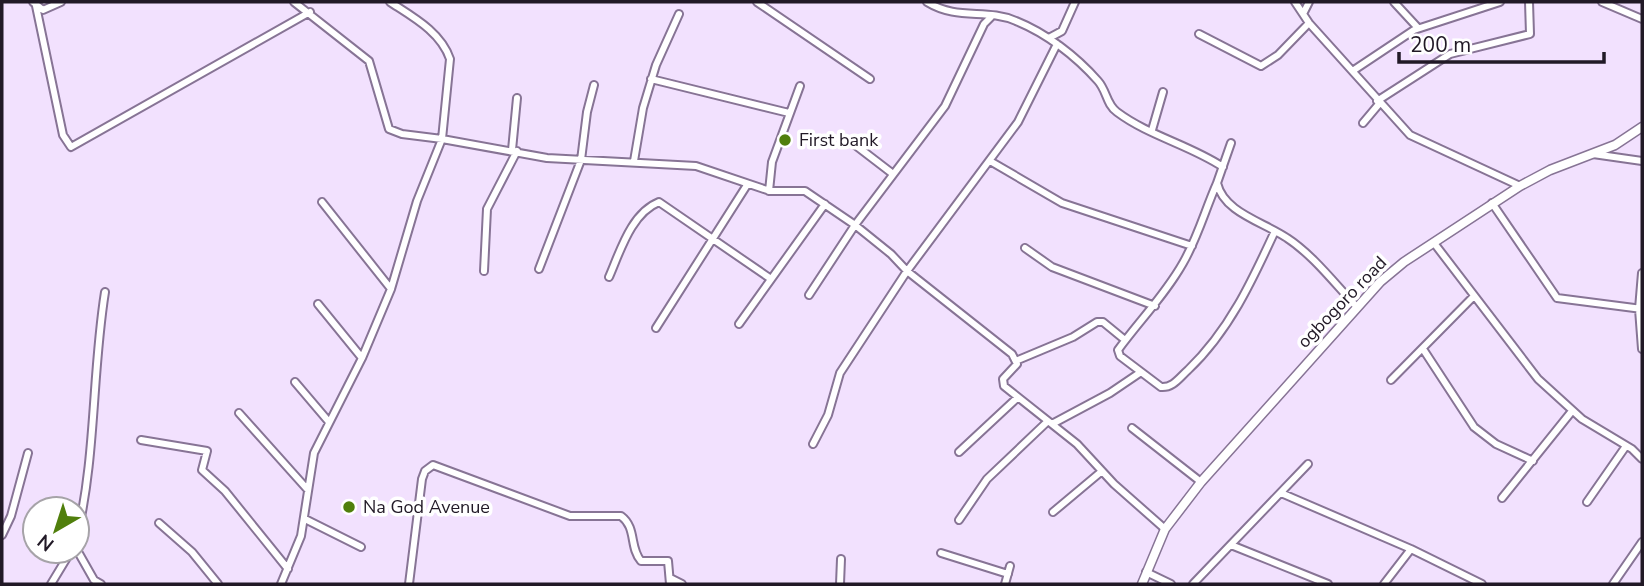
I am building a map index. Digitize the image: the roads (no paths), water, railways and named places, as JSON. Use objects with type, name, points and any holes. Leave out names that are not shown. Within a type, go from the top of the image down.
[{"type":"street","points":[[34,4],[43,10],[61,2]]},
{"type":"street","points":[[294,2],[369,61],[389,130],[401,135],[514,150],[547,158],[696,166],[769,191],[797,188],[855,225],[1018,360]]},
{"type":"street","points":[[281,584],[305,519],[314,453],[362,358],[391,289],[417,201],[442,139],[450,59],[446,48],[432,31],[390,2]]},
{"type":"street","points":[[757,2],[870,79]]},
{"type":"street","points":[[927,2],[950,13],[1014,19],[1049,38],[1100,82],[1112,108],[1200,152],[1223,167]]},
{"type":"street","points":[[1049,38],[1062,31],[1076,2]]},
{"type":"street","points":[[1295,2],[1309,23],[1410,135],[1520,186]]},
{"type":"street","points":[[1303,14],[1309,2]]},
{"type":"street","points":[[1394,2],[1418,28]]},
{"type":"street","points":[[1354,70],[1418,28],[1480,4],[1500,2]]},
{"type":"street","points":[[1363,123],[1378,102],[1450,54],[1527,35],[1531,32],[1530,2]]},
{"type":"street","points":[[1602,2],[1642,19]]},
{"type":"street","points":[[34,4],[63,135],[71,147],[310,12]]},
{"type":"street","points":[[634,161],[639,124],[652,79],[679,14]]},
{"type":"street","points":[[809,295],[855,225],[944,106],[984,24],[991,17]]},
{"type":"street","points":[[1199,34],[1261,66],[1278,55],[1309,23]]},
{"type":"street","points":[[813,444],[830,410],[840,373],[908,271],[1023,113],[1057,44]]},
{"type":"street","points":[[652,79],[789,113]]},
{"type":"street","points":[[539,269],[581,160],[587,112],[594,85]]},
{"type":"street","points":[[769,191],[772,162],[800,86]]},
{"type":"street","points":[[1152,130],[1163,92]]},
{"type":"street","points":[[484,271],[487,209],[514,150],[517,98]]},
{"type":"street","name":"ogbogoro road","points":[[1142,584],[1165,529],[1201,482],[1356,306],[1396,268],[1520,186],[1615,145],[1642,127]]},
{"type":"street","points":[[850,141],[893,174]]},
{"type":"street","points":[[1231,143],[1192,246],[1156,306],[1125,340],[1118,353],[1161,387],[1166,387],[1203,356],[1247,291],[1275,231]]},
{"type":"street","points":[[1593,154],[1642,160]]},
{"type":"street","points":[[990,161],[1062,203],[1192,246]]},
{"type":"street","points":[[1217,183],[1222,196],[1235,208],[1289,239],[1356,306]]},
{"type":"street","points":[[656,328],[747,185]]},
{"type":"street","points":[[609,277],[632,227],[659,201],[771,279]]},
{"type":"street","points":[[322,202],[391,289]]},
{"type":"street","points":[[1492,203],[1557,298],[1641,309]]},
{"type":"street","points":[[739,324],[825,204]]},
{"type":"street","points":[[1434,243],[1524,362],[1573,411],[1642,459]]},
{"type":"street","points":[[1025,248],[1052,267],[1156,306]]},
{"type":"street","points":[[1642,273],[1642,349]]},
{"type":"street","points":[[87,495],[96,352],[105,292]]},
{"type":"street","points":[[1391,380],[1473,297]]},
{"type":"street","points":[[318,304],[362,358]]},
{"type":"street","points":[[1125,340],[1103,323],[1097,323],[1073,337],[1018,360],[1003,379],[1003,386],[1077,444],[1134,504],[1165,529]]},
{"type":"street","points":[[1423,349],[1474,427],[1496,444],[1533,461]]},
{"type":"street","points":[[959,520],[987,479],[1050,422],[1110,393],[1141,372]]},
{"type":"street","points":[[295,382],[329,422]]},
{"type":"street","points":[[959,452],[1017,397]]},
{"type":"street","points":[[1502,498],[1573,411]]},
{"type":"street","points":[[239,413],[308,490]]},
{"type":"street","points":[[1132,428],[1201,482]]},
{"type":"street","points":[[141,440],[207,451],[202,470],[225,491],[288,569]]},
{"type":"street","points":[[1587,502],[1626,446]]},
{"type":"street","points":[[2,534],[11,516],[28,453]]},
{"type":"street","points":[[1194,584],[1308,464]]},
{"type":"street","points":[[409,584],[425,471],[428,467],[439,466],[570,516],[621,516],[631,526],[637,556],[641,561],[668,561],[670,581],[682,584]]},
{"type":"street","points":[[1053,512],[1102,471]]},
{"type":"street","points":[[1281,492],[1411,549],[1482,584]]},
{"type":"street","points":[[305,519],[360,547]]},
{"type":"street","points":[[159,523],[192,552],[218,584]]},
{"type":"street","points":[[1613,584],[1642,544]]},
{"type":"street","points":[[1231,545],[1328,584]]},
{"type":"street","points":[[1384,584],[1411,549]]},
{"type":"street","points":[[941,553],[1008,574]]},
{"type":"street","points":[[840,584],[841,559]]},
{"type":"street","points":[[51,584],[63,565]]},
{"type":"street","points":[[86,565],[94,580],[101,584]]},
{"type":"street","points":[[1005,584],[1010,566]]},
{"type":"street","points":[[1146,572],[1171,584]]},
{"type":"place","name":"First bank","points":[[785,140]]},
{"type":"place","name":"Na God Avenue","points":[[349,507]]}]
